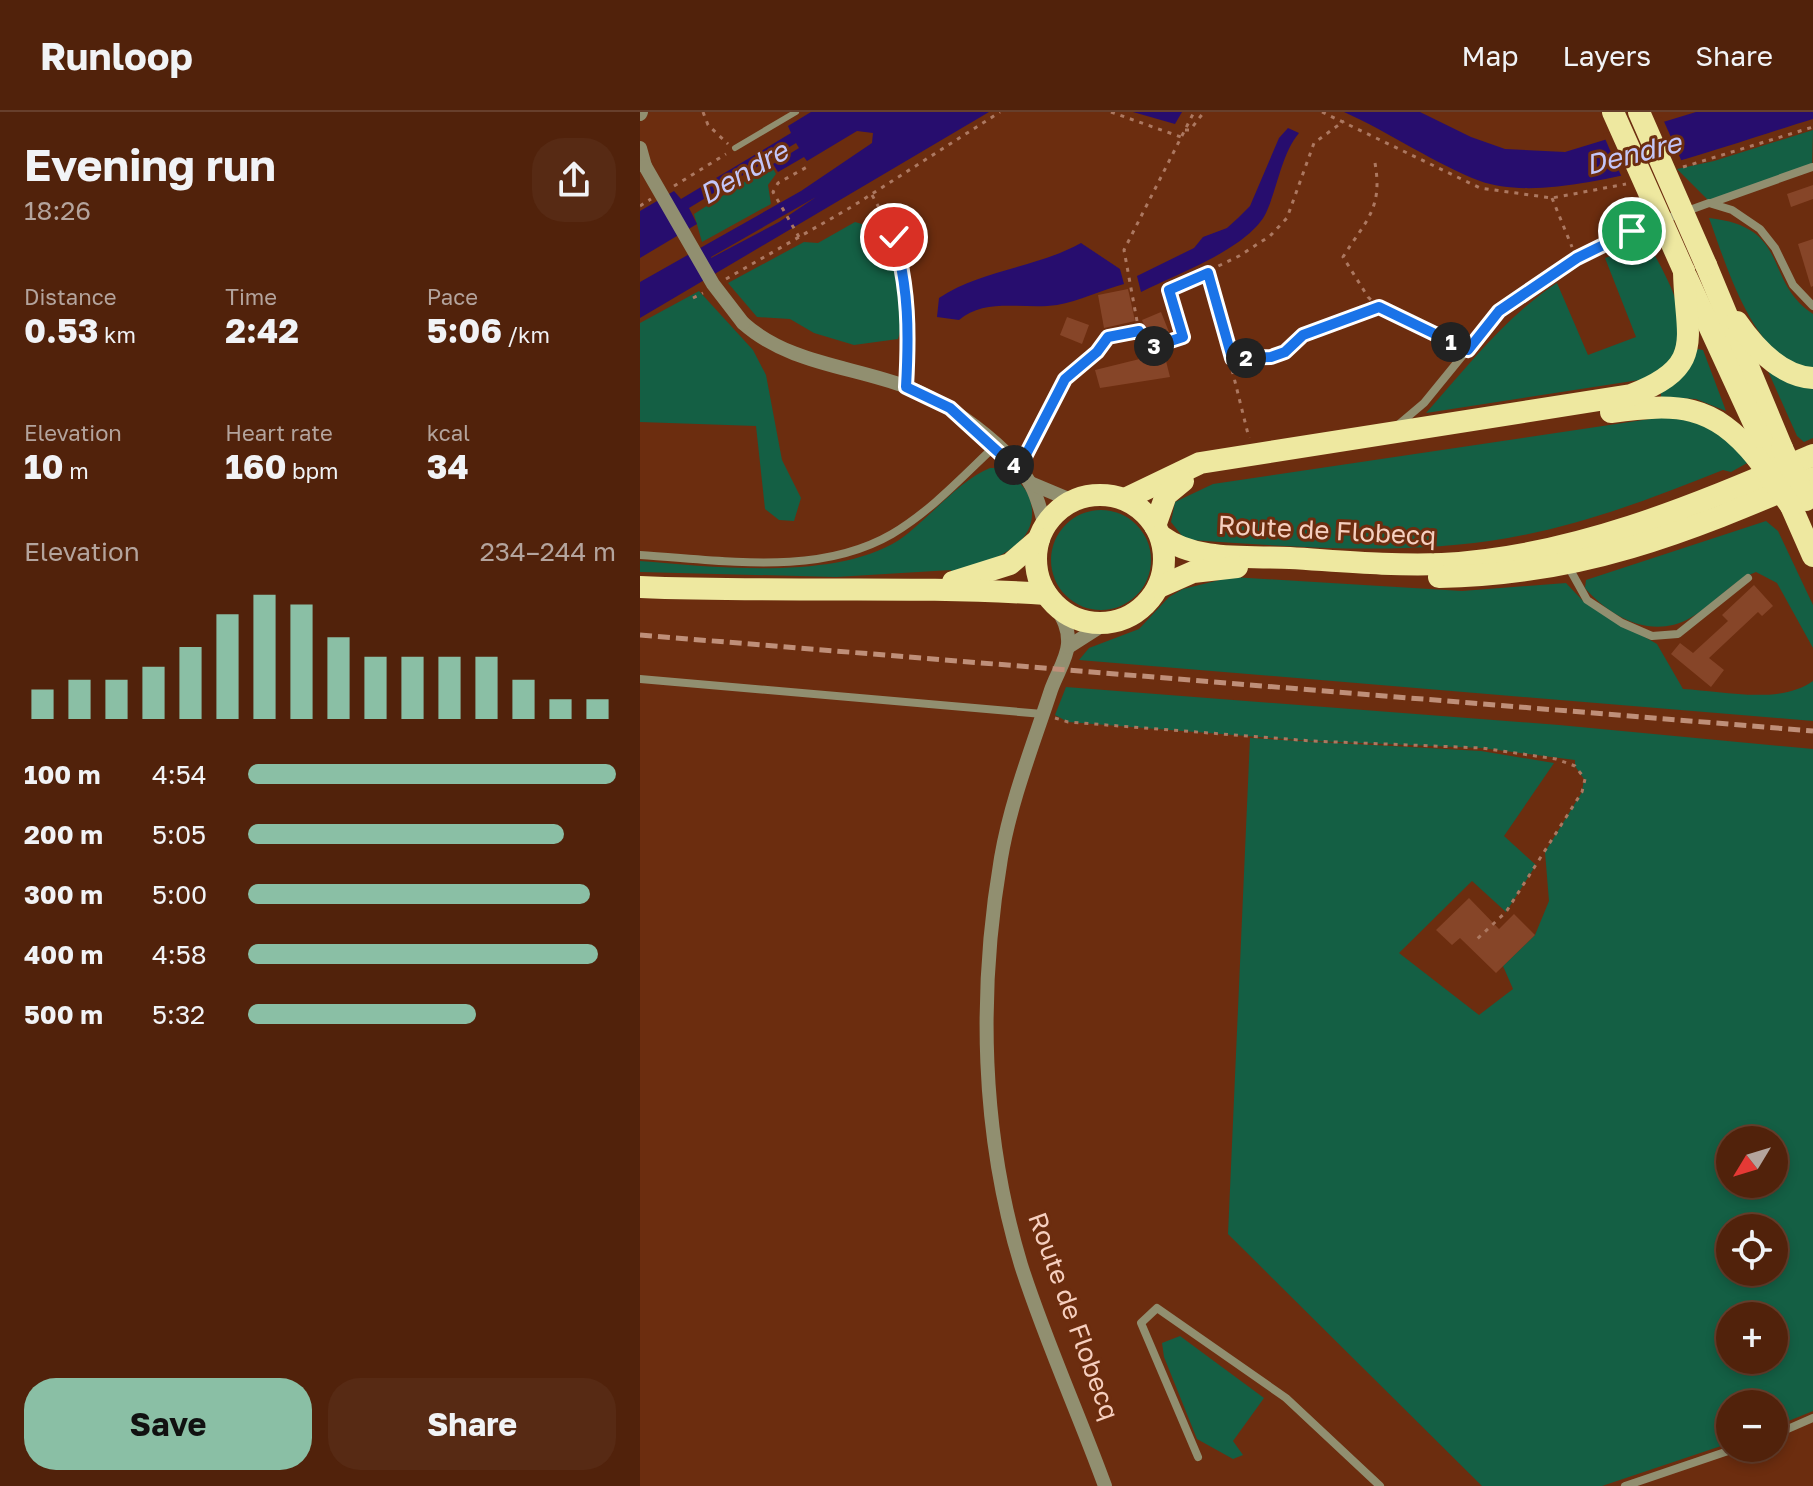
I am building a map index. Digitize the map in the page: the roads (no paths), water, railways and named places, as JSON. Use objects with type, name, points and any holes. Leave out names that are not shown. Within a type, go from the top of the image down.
[{"type":"highway","points":[[1613,112],[1769,453],[1806,500],[1813,556]]},
{"type":"highway","points":[[1639,112],[1718,294],[1769,453]]},
{"type":"highway","points":[[1125,499],[1188,467],[1252,454],[1631,395],[1652,387],[1677,368],[1688,347],[1684,271]]},
{"type":"highway","points":[[1718,294],[1745,334],[1765,355],[1787,372],[1813,378]]},
{"type":"highway","points":[[1158,531],[1166,495],[1177,485],[1206,472],[1659,406],[1691,408],[1708,415],[1769,453]]},
{"type":"highway","name":"Route de Flobecq","points":[[1158,531],[1184,550],[1220,554],[1388,565],[1489,559],[1554,548],[1645,524],[1813,455]]},
{"type":"highway","points":[[924,588],[992,572],[1023,555],[1042,532],[1073,501],[1097,495],[1125,499],[1146,514],[1158,531],[1165,561],[1159,587],[1142,609],[1118,622],[1104,624],[1069,616],[1050,600],[1036,567],[1042,532]]},
{"type":"highway","name":"Route de Flobecq","points":[[1159,587],[1193,572],[1221,567],[1439,577],[1520,573],[1568,566],[1806,500]]},
{"type":"highway","points":[[640,587],[768,591],[924,588],[1050,600]]},
{"type":"street","points":[[640,148],[645,166],[713,284],[743,323],[767,342],[788,352],[906,387],[950,408],[995,446],[1030,483],[1073,501]]},
{"type":"street","points":[[1389,432],[1424,403],[1499,311],[1577,258],[1632,231],[1812,167]]},
{"type":"street","points":[[1709,203],[1732,210],[1760,229],[1775,248],[1793,285],[1813,306]]},
{"type":"street","points":[[1018,470],[1065,379],[1075,367],[1097,352],[1108,337],[1139,331]]},
{"type":"street","points":[[640,555],[784,561],[848,554],[895,532],[930,507],[995,446]]},
{"type":"street","points":[[1030,483],[1042,532]]},
{"type":"street","points":[[1568,566],[1587,600],[1622,623],[1652,636],[1678,634],[1748,578]]},
{"type":"street","points":[[1050,600],[1065,620],[1068,647],[1104,624]]},
{"type":"street","name":"Route de Flobecq","points":[[1068,647],[1043,714],[1001,856],[986,1021],[990,1117],[1001,1188],[1021,1265],[1105,1486]]},
{"type":"street","points":[[640,679],[1043,714]]},
{"type":"street","points":[[1198,1457],[1141,1323],[1157,1308],[1286,1398],[1380,1486]]},
{"type":"street","points":[[1788,1429],[1813,1418]]},
{"type":"street","points":[[1625,1486],[1716,1455]]},
{"type":"lane","points":[[735,148],[796,112]]},
{"type":"water","name":"Dendre","points":[[811,112],[989,112],[640,318],[640,282],[801,191],[872,143],[873,133],[857,131],[807,161],[804,157],[778,172],[773,164],[799,148],[796,143],[689,208],[697,224],[640,258],[640,211],[674,191],[681,199],[791,133],[788,126]],"holes":[[[816,197],[779,222],[711,258]]]},
{"type":"water","points":[[1133,112],[1182,112],[1175,124]]},
{"type":"water","name":"Dendre","points":[[1344,112],[1420,112],[1471,137],[1505,149],[1565,152],[1696,112],[1813,112],[1813,119],[1646,170],[1554,187],[1514,188],[1463,174]]},
{"type":"water","points":[[1288,128],[1299,133],[1284,161],[1266,213],[1257,226],[1228,249],[1141,292],[1137,276],[1194,248],[1203,237],[1227,228],[1250,206],[1279,138]]},
{"type":"water","points":[[1081,243],[1120,269],[1124,284],[1057,305],[993,306],[969,313],[959,320],[937,317],[939,298],[955,289]]},
{"type":"railway","points":[[640,635],[1813,731]]}]
